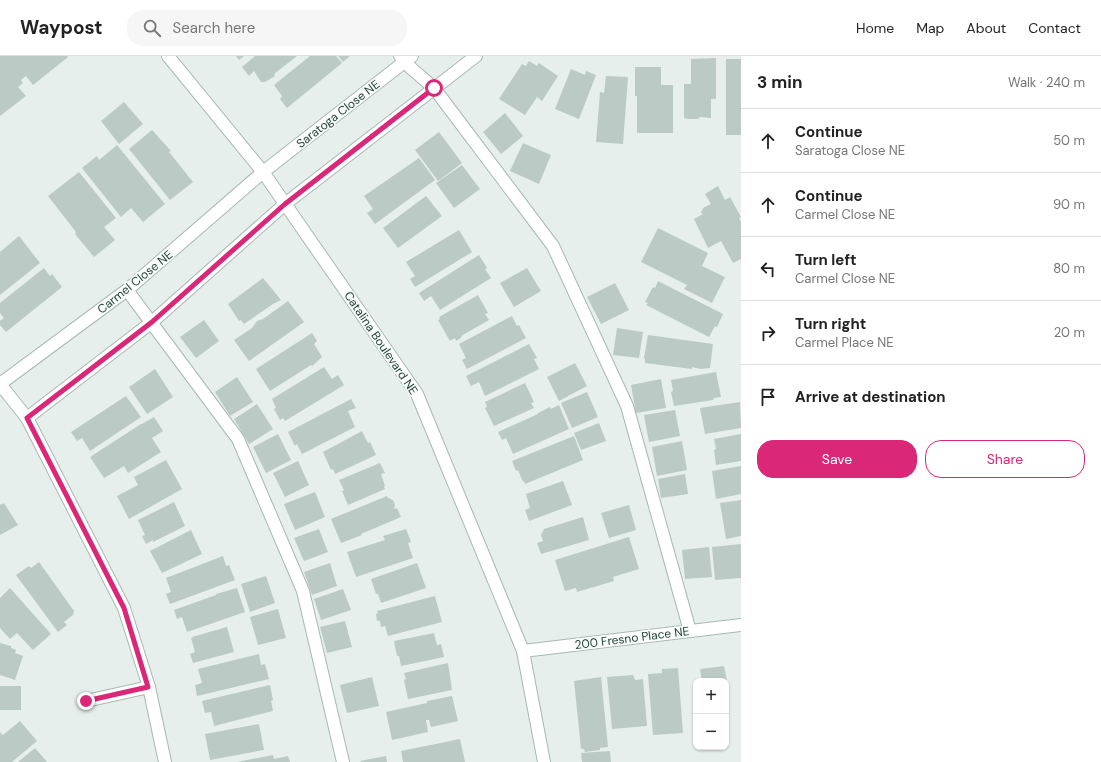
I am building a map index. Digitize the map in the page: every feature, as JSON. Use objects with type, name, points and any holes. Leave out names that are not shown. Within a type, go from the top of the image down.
[{"type":"street","name":"Catalina Boulevard NE","points":[[168,56],[263,172],[417,394],[524,651],[544,762]]},
{"type":"street","points":[[27,418],[152,322],[285,204],[476,56]]},
{"type":"street","name":"Saratoga Close NE","points":[[263,172],[405,58]]},
{"type":"street","points":[[405,58],[434,88],[556,253],[627,406],[690,631]]},
{"type":"street","name":"Carmel Close NE","points":[[165,762],[148,687],[124,608],[27,418],[0,384],[127,290],[263,172]]},
{"type":"street","points":[[127,290],[238,439],[303,591],[343,762]]},
{"type":"street","name":"200 Fresno Place NE","points":[[524,651],[741,625]]},
{"type":"street","points":[[86,701],[148,687]]},
{"type":"building","points":[[0,56],[68,57],[33,85],[26,76],[21,80],[23,83],[18,87],[26,96],[0,116]]},
{"type":"building","points":[[236,56],[244,56],[239,60]]},
{"type":"building","points":[[255,56],[297,56],[274,74],[275,76],[265,82],[261,82],[254,71],[249,76],[242,67]]},
{"type":"building","points":[[310,56],[336,56],[342,63],[287,108],[280,99],[282,96],[274,85]]},
{"type":"building","points":[[338,56],[350,56],[343,62]]},
{"type":"building","points":[[716,58],[716,99],[711,99],[711,118],[684,118],[684,84],[691,84],[691,59]]},
{"type":"building","points":[[726,59],[741,59],[741,135],[726,135]]},
{"type":"building","points":[[529,61],[537,66],[539,63],[558,76],[542,101],[537,97],[525,115],[499,99],[522,64],[526,66]]},
{"type":"building","points":[[635,67],[661,67],[661,85],[673,85],[673,133],[637,133]]},
{"type":"building","points":[[571,69],[585,75],[586,71],[596,75],[579,119],[555,109]]},
{"type":"building","points":[[606,76],[628,77],[623,144],[596,142],[600,92],[604,93]]},
{"type":"building","points":[[124,102],[143,124],[119,144],[101,121]]},
{"type":"building","points":[[505,113],[523,136],[501,154],[483,132]]},
{"type":"building","points":[[152,130],[171,151],[169,152],[193,182],[170,200],[129,149]]},
{"type":"building","points":[[439,132],[462,163],[438,181],[415,150]]},
{"type":"building","points":[[523,143],[551,155],[539,184],[510,171]]},
{"type":"building","points":[[117,145],[165,204],[143,222],[131,208],[121,217],[82,168],[97,156],[99,160]]},
{"type":"building","points":[[419,158],[435,180],[375,224],[367,213],[373,209],[364,196]]},
{"type":"building","points":[[462,165],[480,189],[454,208],[436,183]]},
{"type":"building","points":[[79,172],[116,218],[104,227],[115,240],[94,257],[75,234],[76,232],[48,196]]},
{"type":"building","points":[[718,186],[725,200],[730,197],[741,217],[739,218],[741,222],[741,259],[733,263],[721,241],[708,248],[694,219],[703,214],[701,213],[703,208],[711,204],[705,194]]},
{"type":"building","points":[[426,196],[442,216],[398,248],[383,228]]},
{"type":"building","points":[[658,228],[708,253],[702,266],[725,277],[712,303],[684,289],[687,285],[641,262]]},
{"type":"building","points":[[459,230],[472,252],[415,287],[410,279],[415,276],[406,262]]},
{"type":"building","points":[[19,236],[40,263],[0,295],[0,252]]},
{"type":"building","points":[[479,255],[491,278],[440,310],[431,296],[424,301],[419,293]]},
{"type":"building","points":[[44,268],[50,276],[52,274],[62,287],[6,332],[0,325],[0,321],[4,318],[0,313],[0,303]]},
{"type":"building","points":[[527,268],[541,291],[514,307],[500,283]]},
{"type":"building","points":[[263,278],[281,300],[244,324],[241,320],[239,321],[228,304]]},
{"type":"building","points":[[658,281],[723,314],[717,327],[715,326],[709,337],[646,305],[648,303],[645,302]]},
{"type":"building","points":[[615,283],[629,310],[601,324],[587,297]]},
{"type":"building","points":[[478,295],[488,313],[485,314],[489,320],[461,336],[462,337],[456,341],[455,338],[450,341],[438,320],[440,319],[439,317]]},
{"type":"building","points":[[288,301],[304,322],[249,361],[234,340],[252,328],[257,321],[263,319]]},
{"type":"building","points":[[512,316],[526,338],[467,369],[462,360],[466,358],[459,344]]},
{"type":"building","points":[[204,320],[219,341],[196,358],[180,337]]},
{"type":"building","points":[[617,328],[643,332],[639,358],[613,355]]},
{"type":"building","points":[[312,333],[317,341],[314,344],[322,357],[312,366],[311,365],[270,391],[256,369]]},
{"type":"building","points":[[648,335],[713,344],[710,368],[701,369],[692,367],[692,369],[645,363],[644,358]]},
{"type":"building","points":[[529,344],[537,358],[534,359],[539,369],[485,396],[479,382],[471,386],[466,376]]},
{"type":"building","points":[[575,363],[587,386],[559,401],[547,377]]},
{"type":"building","points":[[324,367],[332,379],[338,375],[344,385],[285,421],[283,418],[280,420],[274,409],[276,408],[272,399]]},
{"type":"building","points":[[155,369],[173,397],[147,414],[129,387]]},
{"type":"building","points":[[716,372],[721,397],[714,398],[713,400],[674,406],[671,392],[673,391],[671,380]]},
{"type":"building","points":[[237,377],[253,402],[230,416],[215,392]]},
{"type":"building","points":[[661,379],[666,408],[636,413],[631,385]]},
{"type":"building","points":[[525,383],[534,402],[531,403],[534,408],[494,426],[485,408],[487,407],[485,402]]},
{"type":"building","points":[[587,392],[598,417],[572,428],[561,403]]},
{"type":"building","points":[[126,396],[141,417],[90,451],[82,438],[77,441],[71,432]]},
{"type":"building","points":[[351,399],[356,408],[348,411],[355,427],[302,454],[297,444],[295,446],[288,432]]},
{"type":"building","points":[[740,402],[741,428],[705,434],[700,408]]},
{"type":"building","points":[[257,404],[273,429],[249,444],[234,419]]},
{"type":"building","points":[[559,405],[569,429],[513,454],[506,438],[502,440],[498,432],[550,407],[551,409]]},
{"type":"building","points":[[675,410],[680,436],[649,442],[644,415]]},
{"type":"building","points":[[154,417],[163,431],[152,438],[161,452],[128,473],[124,466],[104,478],[90,457]]},
{"type":"building","points":[[599,423],[606,441],[581,450],[574,433]]},
{"type":"building","points":[[362,431],[368,443],[370,442],[376,455],[335,474],[333,469],[331,470],[323,452]]},
{"type":"building","points":[[278,434],[291,460],[266,473],[253,447]]},
{"type":"building","points":[[741,434],[741,461],[716,465],[714,450],[716,449],[714,439]]},
{"type":"building","points":[[574,436],[583,460],[525,484],[524,481],[523,482],[512,461]]},
{"type":"building","points":[[682,441],[687,470],[657,476],[652,447]]},
{"type":"building","points":[[166,460],[182,489],[129,519],[117,496],[138,485],[134,477]]},
{"type":"building","points":[[298,461],[309,485],[285,497],[273,473]]},
{"type":"building","points":[[380,463],[385,473],[381,474],[385,489],[348,505],[342,491],[344,490],[339,480]]},
{"type":"building","points":[[741,466],[741,494],[716,499],[712,471]]},
{"type":"building","points":[[685,474],[688,494],[661,498],[658,479]]},
{"type":"building","points":[[563,481],[572,505],[529,521],[525,510],[530,508],[526,494]]},
{"type":"building","points":[[315,492],[325,517],[295,530],[284,504]]},
{"type":"building","points":[[387,496],[393,500],[395,505],[394,509],[397,508],[401,517],[341,543],[331,519]]},
{"type":"building","points":[[741,500],[741,536],[726,539],[720,503]]},
{"type":"building","points":[[174,502],[185,526],[146,544],[142,536],[145,535],[138,520]]},
{"type":"building","points":[[4,503],[18,525],[0,535],[0,505]]},
{"type":"building","points":[[629,505],[636,530],[609,538],[601,513]]},
{"type":"building","points":[[583,517],[589,540],[541,554],[537,543],[543,541],[541,535],[544,529]]},
{"type":"building","points":[[319,529],[328,552],[304,561],[294,538]]},
{"type":"building","points":[[406,529],[411,542],[408,543],[413,558],[356,577],[347,552],[385,540],[383,536]]},
{"type":"building","points":[[191,530],[202,554],[162,573],[150,551]]},
{"type":"building","points":[[629,537],[639,569],[613,577],[614,581],[577,592],[576,588],[565,591],[555,560]]},
{"type":"building","points":[[741,544],[741,578],[715,580],[712,547]]},
{"type":"building","points":[[709,547],[712,577],[685,579],[682,550]]},
{"type":"building","points":[[223,556],[226,566],[229,565],[235,580],[170,604],[166,594],[171,592],[166,578]]},
{"type":"building","points":[[39,562],[74,611],[73,615],[64,622],[67,625],[58,632],[16,575],[29,566],[31,568]]},
{"type":"building","points":[[330,563],[337,586],[312,595],[304,572]]},
{"type":"building","points":[[417,563],[426,588],[381,603],[371,579]]},
{"type":"building","points":[[266,576],[275,603],[250,612],[241,584]]},
{"type":"building","points":[[10,588],[51,634],[33,650],[17,633],[10,639],[0,628],[0,598]]},
{"type":"building","points":[[237,588],[245,612],[187,632],[182,617],[177,619],[174,610],[216,594]]},
{"type":"building","points":[[343,589],[351,610],[321,620],[314,599]]},
{"type":"building","points":[[435,596],[442,622],[388,636],[385,626],[381,627],[380,621],[377,621],[377,611]]},
{"type":"building","points":[[278,609],[286,638],[258,645],[250,617]]},
{"type":"building","points":[[345,621],[352,647],[327,653],[320,627]]},
{"type":"building","points":[[227,627],[234,652],[193,663],[190,654],[195,652],[191,638]]},
{"type":"building","points":[[434,633],[437,645],[441,644],[444,657],[401,666],[394,641]]},
{"type":"building","points":[[0,643],[11,646],[11,648],[16,650],[15,653],[23,656],[15,680],[0,675]]},
{"type":"building","points":[[259,654],[261,665],[265,664],[269,679],[197,696],[195,685],[202,683],[198,669]]},
{"type":"building","points":[[448,663],[452,690],[408,699],[404,673]]},
{"type":"building","points":[[724,666],[726,678],[702,678],[700,669]]},
{"type":"building","points":[[678,668],[683,733],[653,735],[648,674],[662,673],[662,669]]},
{"type":"building","points":[[633,675],[635,680],[643,679],[647,726],[612,729],[607,677]]},
{"type":"building","points":[[372,677],[379,706],[347,713],[340,685]]},
{"type":"building","points":[[601,677],[608,747],[600,748],[600,750],[585,752],[584,749],[581,749],[574,681]]},
{"type":"building","points":[[270,685],[273,700],[271,701],[273,711],[214,726],[211,712],[205,713],[202,701]]},
{"type":"building","points":[[0,686],[21,686],[21,710],[0,710]]},
{"type":"building","points":[[452,696],[458,721],[431,727],[429,720],[426,720],[428,732],[392,740],[386,712]]},
{"type":"building","points":[[20,721],[37,741],[12,762],[0,762],[0,732],[3,735]]},
{"type":"building","points":[[259,724],[264,750],[210,760],[205,734]]},
{"type":"building","points":[[460,739],[465,762],[403,762],[401,751]]},
{"type":"building","points":[[35,748],[47,762],[18,762]]},
{"type":"building","points":[[610,751],[611,762],[582,762],[581,753]]},
{"type":"building","points":[[273,755],[274,759],[288,756],[290,762],[237,762]]},
{"type":"building","points":[[386,756],[387,762],[360,761]]},
{"type":"route","points":[[86,701],[148,687],[124,608],[27,418],[152,322],[285,204],[434,88]]}]
